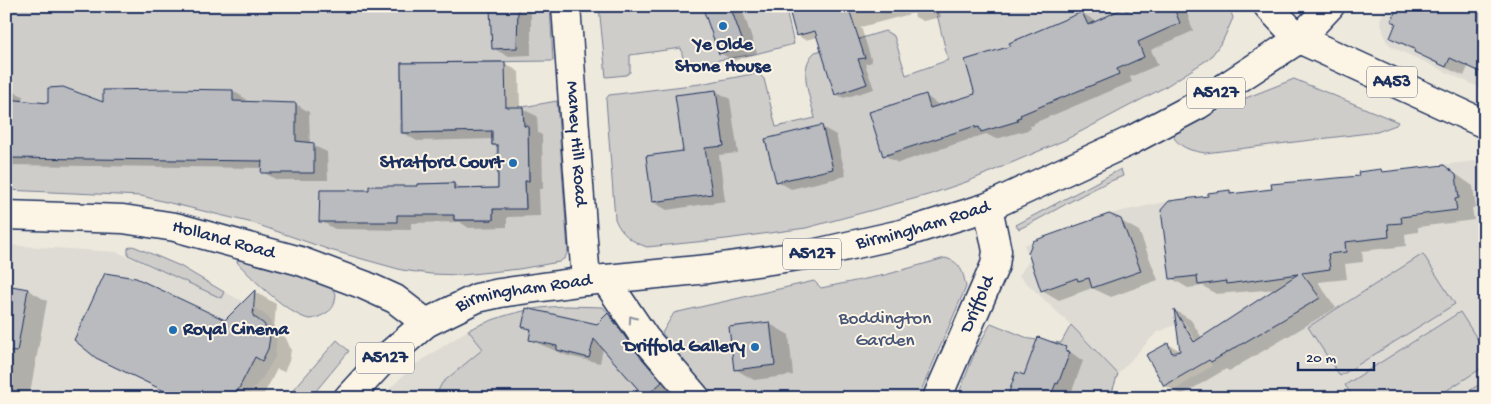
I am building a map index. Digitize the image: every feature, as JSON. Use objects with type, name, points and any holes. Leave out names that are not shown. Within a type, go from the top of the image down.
[{"type":"main road","name":"Maney Hill Road","points":[[566,6],[596,280]]},
{"type":"main road","points":[[1268,6],[1299,39]]},
{"type":"main road","name":"Birmingham Road","points":[[348,398],[382,361],[426,323],[476,298],[596,280],[708,269],[839,249],[902,234],[988,207],[1130,141],[1193,108],[1299,39],[1330,6]]},
{"type":"main road","name":"A453","points":[[1299,39],[1485,124]]},
{"type":"main road","name":"Driffold","points":[[938,398],[995,265],[997,251],[988,207]]},
{"type":"main road","name":"Holland Road","points":[[6,214],[123,219],[175,227],[300,261],[364,285],[395,298],[426,323]]},
{"type":"main road","points":[[596,280],[696,398]]},
{"type":"shaded area","points":[[1386,6],[1485,7],[1485,90],[1392,47],[1386,41],[1380,20]]},
{"type":"shaded area","points":[[1483,160],[1485,398],[1170,398],[1172,392],[1212,366],[1184,321],[1156,333],[1118,374],[1071,325],[1019,276],[1030,259],[1024,245],[1109,214],[1169,201],[1208,196],[1208,193],[1230,190],[1230,194],[1271,189],[1271,184],[1359,176],[1358,172],[1381,169],[1382,172]]},
{"type":"shaded area","points":[[6,245],[117,252],[221,297],[224,292],[251,305],[268,317],[277,336],[275,357],[263,377],[246,398],[6,398]]},
{"type":"shaded area","points":[[468,330],[484,349],[442,383],[438,393],[439,398],[380,398],[413,366]]},
{"type":"green space","points":[[6,6],[550,6],[553,61],[401,63],[401,133],[457,132],[492,107],[492,145],[497,145],[498,188],[454,189],[454,183],[417,184],[454,215],[454,220],[493,220],[493,209],[526,208],[525,181],[529,181],[528,126],[524,126],[523,107],[557,101],[568,251],[565,258],[559,262],[519,269],[462,275],[431,274],[402,270],[330,250],[253,223],[141,196],[6,190]]},
{"type":"green space","points":[[599,6],[785,6],[794,44],[755,54],[688,65],[683,59],[681,48],[630,55],[630,72],[626,75],[606,77]]},
{"type":"green space","points":[[935,6],[1229,6],[1233,18],[1223,40],[1210,58],[1165,87],[1065,140],[969,181],[928,195],[806,228],[647,247],[632,240],[620,229],[615,219],[606,99],[609,95],[700,84],[758,73],[764,79],[776,127],[815,118],[806,83],[806,74],[807,66],[815,52],[885,31],[894,36],[906,75],[948,60]]},
{"type":"green space","points":[[1294,79],[1398,122],[1396,125],[1377,132],[1205,153],[1184,147],[1174,138],[1176,133],[1223,107]]},
{"type":"green space","points":[[1121,169],[1123,176],[1096,188],[1019,229],[1016,225]]},
{"type":"green space","points":[[133,246],[180,266],[224,292],[221,298],[128,255],[128,248]]},
{"type":"green space","points":[[1423,254],[1455,304],[1340,376],[1308,327]]},
{"type":"green space","points":[[239,256],[329,286],[336,294],[334,305],[331,310],[319,317],[311,319],[303,317],[283,305],[251,277],[237,262]]},
{"type":"green space","name":"Boddington Garden","points":[[945,258],[958,265],[964,277],[966,287],[918,398],[713,398],[662,333],[674,313],[814,281],[821,288],[885,275]]},
{"type":"green space","points":[[566,306],[603,307],[626,334],[606,352],[645,397],[665,379],[680,398],[439,398],[437,393],[442,383],[483,349],[468,330],[516,313],[540,308]]},
{"type":"green space","points":[[1460,312],[1485,351],[1485,366],[1435,398],[1354,398],[1345,385]]},
{"type":"green space","points":[[991,323],[1030,339],[1061,343],[1071,325],[1118,374],[1110,398],[957,398],[975,352]]},
{"type":"green space","points":[[337,340],[349,351],[310,398],[286,398]]},
{"type":"green space","points":[[1485,381],[1485,398],[1458,398]]},
{"type":"building","name":"Ye Olde Stone House","points":[[702,6],[730,6],[744,45],[719,54]]},
{"type":"building","points":[[788,6],[848,6],[865,58],[858,59],[867,84],[835,95],[815,31],[796,36]]},
{"type":"building","points":[[1137,6],[1173,6],[1180,23],[1138,42],[1144,57],[1117,69],[1119,74],[1020,115],[1021,117],[1017,118],[1018,121],[981,132],[979,127],[975,128],[975,126],[883,156],[869,112],[926,94],[930,108],[975,94],[965,60],[1011,46],[1009,43],[1082,12],[1088,25],[1124,8],[1126,11]]},
{"type":"building","points":[[1398,6],[1485,6],[1485,74],[1450,58],[1446,67],[1414,52],[1415,49],[1390,38],[1396,23],[1391,21]]},
{"type":"building","points":[[518,8],[517,48],[492,49],[490,9]]},
{"type":"building","points":[[505,62],[506,107],[523,107],[524,126],[528,126],[529,181],[525,181],[526,209],[493,209],[493,220],[454,220],[454,215],[397,215],[397,222],[319,222],[320,190],[369,190],[369,186],[417,186],[417,184],[454,183],[454,189],[498,188],[498,145],[492,145],[492,131],[402,133],[401,63]]},
{"type":"building","points":[[63,87],[103,102],[103,90],[169,89],[233,90],[233,101],[296,103],[296,141],[314,143],[314,173],[261,173],[262,161],[6,158],[6,99],[48,103],[48,88]]},
{"type":"building","points":[[716,90],[724,146],[705,148],[712,194],[652,202],[646,156],[683,151],[675,95]]},
{"type":"building","points":[[822,125],[833,169],[776,182],[765,139]]},
{"type":"building","points":[[1444,165],[1456,175],[1459,198],[1455,199],[1457,210],[1401,217],[1402,223],[1388,224],[1389,237],[1345,242],[1346,252],[1328,254],[1330,269],[1302,273],[1320,298],[1211,362],[1209,360],[1164,386],[1146,355],[1168,343],[1172,353],[1180,351],[1174,309],[1194,342],[1298,274],[1227,284],[1226,281],[1198,285],[1197,276],[1170,279],[1161,210],[1169,201],[1208,196],[1208,193],[1230,190],[1230,194],[1272,189],[1271,184],[1359,176],[1358,172],[1381,169],[1382,172]]},
{"type":"building","points":[[1109,214],[1121,219],[1141,271],[1092,288],[1089,278],[1078,281],[1077,278],[1041,291],[1028,253],[1033,241]]},
{"type":"building","name":"Royal Cinema","points":[[105,273],[136,278],[225,320],[255,290],[253,316],[264,324],[270,337],[268,349],[262,361],[255,357],[234,398],[179,398],[96,358],[74,340]]},
{"type":"building","points":[[6,285],[28,289],[17,352],[6,351]]},
{"type":"building","points":[[526,308],[597,324],[608,313],[633,348],[662,382],[645,397],[594,339],[589,358],[557,350],[557,346],[529,340],[531,329],[522,327]]},
{"type":"building","name":"Driffold Gallery","points":[[770,322],[775,365],[734,370],[729,327]]},
{"type":"building","points":[[1038,337],[1066,347],[1065,350],[1070,352],[1058,384],[1056,383],[1050,398],[1007,398],[1016,372],[1024,375]]},
{"type":"place","name":"Ye Olde Stone House","points":[[723,26]]},
{"type":"place","name":"Stratford Court","points":[[513,163]]},
{"type":"place","name":"Royal Cinema","points":[[173,330]]},
{"type":"place","name":"Driffold Gallery","points":[[755,347]]}]
